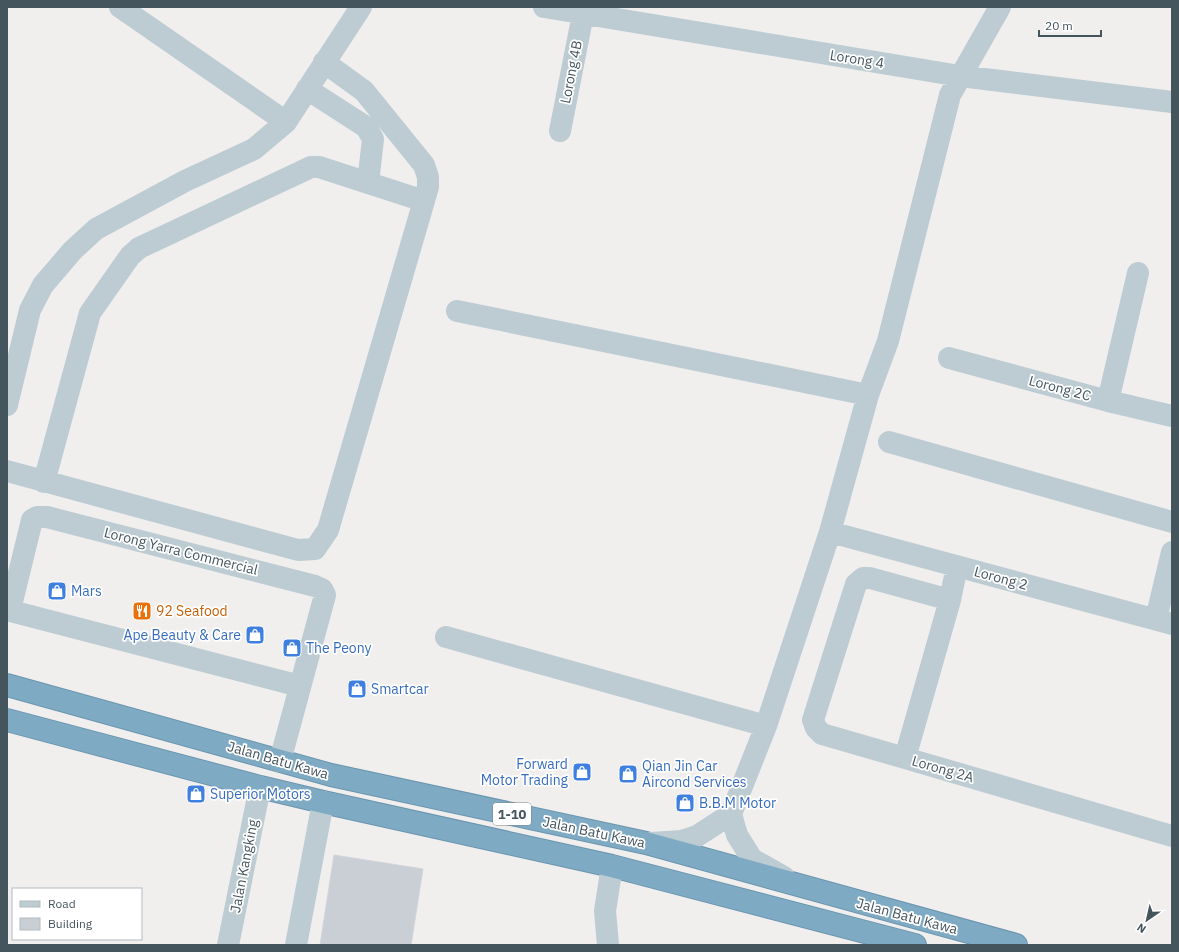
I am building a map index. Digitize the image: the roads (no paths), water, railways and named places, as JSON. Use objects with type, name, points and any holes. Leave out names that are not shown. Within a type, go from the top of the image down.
[{"type":"highway","name":"Jalan Batu Kawa","points":[[7,685],[331,775],[646,843],[1016,945]]},
{"type":"highway","name":"Jalan Batu Kawa","points":[[7,720],[260,787],[612,866],[915,945]]},
{"type":"street","points":[[120,7],[286,122]]},
{"type":"street","points":[[7,405],[30,310],[43,285],[72,250],[96,228],[185,181],[254,149],[286,122],[361,7]]},
{"type":"street","name":"Lorong 4","points":[[544,7],[960,76],[1172,102]]},
{"type":"street","points":[[646,843],[682,841],[692,838],[731,814],[766,726],[830,532],[868,395],[888,341],[950,95],[1000,7]]},
{"type":"street","name":"Lorong 4B","points":[[560,131],[583,14]]},
{"type":"street","points":[[7,472],[298,550],[315,549],[328,530],[428,187],[428,177],[424,165],[364,91],[324,62]]},
{"type":"street","points":[[307,89],[366,126],[373,139],[368,183]]},
{"type":"street","points":[[44,482],[90,313],[130,256],[139,248],[311,167],[319,167],[424,200]]},
{"type":"street","points":[[1108,401],[1138,273]]},
{"type":"street","points":[[457,310],[868,395]]},
{"type":"street","name":"Lorong 2C","points":[[949,358],[1108,401],[1172,416]]},
{"type":"street","points":[[889,442],[1172,522]]},
{"type":"street","name":"Lorong Yarra Commercial","points":[[8,610],[32,520],[37,517],[47,517],[315,586],[322,589],[325,595],[300,686]]},
{"type":"street","name":"Lorong 2","points":[[830,532],[1164,622]]},
{"type":"street","points":[[1164,622],[1172,552]]},
{"type":"street","name":"Lorong 2A","points":[[957,566],[950,600],[905,758],[1172,836]]},
{"type":"street","points":[[905,758],[822,734],[816,728],[814,720],[856,584],[863,578],[870,578],[950,600]]},
{"type":"street","points":[[8,610],[300,686],[280,761]]},
{"type":"street","points":[[446,637],[766,726]]},
{"type":"street","name":"Jalan Kangking","points":[[228,945],[260,787]]},
{"type":"street","points":[[296,945],[323,802]]},
{"type":"street","points":[[731,814],[737,835],[752,859],[805,888]]},
{"type":"street","points":[[608,945],[605,911],[612,866]]},
{"type":"place","name":"Mars","points":[[57,591]]},
{"type":"place","name":"92 Seafood","points":[[142,611]]},
{"type":"place","name":"Ape Beauty & Care","points":[[255,635]]},
{"type":"place","name":"The Peony","points":[[292,648]]},
{"type":"place","name":"Smartcar","points":[[357,689]]},
{"type":"place","name":"Forward Motor Trading","points":[[582,772]]},
{"type":"place","name":"Qian Jin Car Aircond Services","points":[[628,774]]},
{"type":"place","name":"Superior Motors","points":[[196,794]]},
{"type":"place","name":"B.B.M Motor","points":[[685,803]]}]
